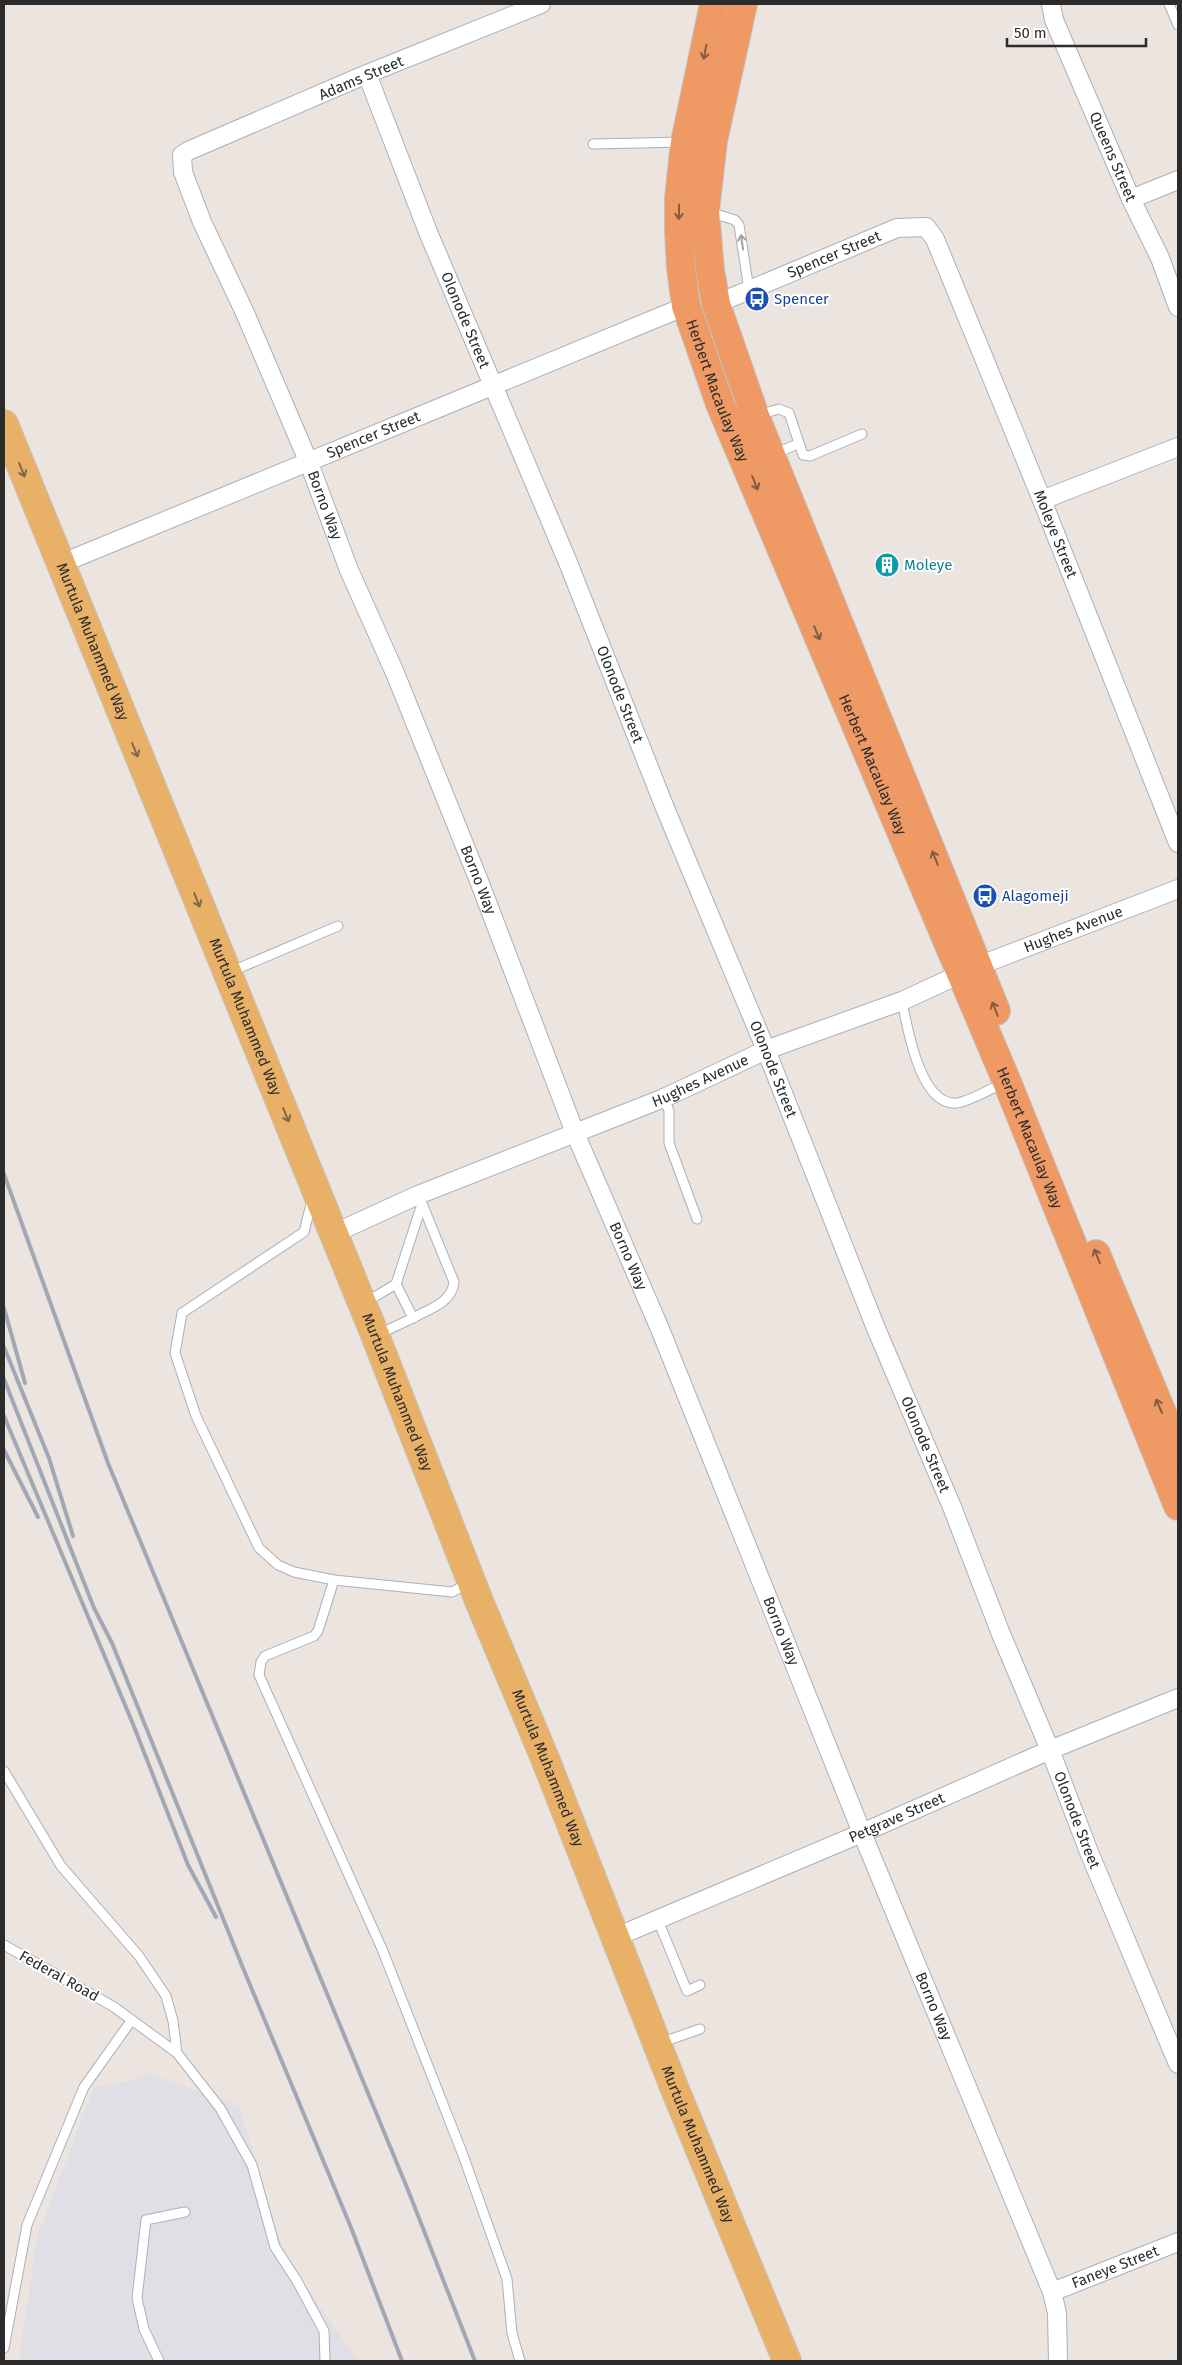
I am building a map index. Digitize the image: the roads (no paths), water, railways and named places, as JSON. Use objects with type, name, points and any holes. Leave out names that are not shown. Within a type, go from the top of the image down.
[{"type":"highway","name":"Herbert Macaulay Way","points":[[714,4],[685,142],[679,198],[681,268],[686,306],[720,404],[889,800],[969,969],[1178,1451]]},
{"type":"highway","name":"Herbert Macaulay Way","points":[[743,4],[713,141],[705,211],[710,270],[716,304],[756,416],[969,969],[1007,1082],[1178,1506]]},
{"type":"main road","name":"Murtula Muhammed Way","points":[[5,429],[361,1305],[375,1335],[471,1581],[787,2361]]},
{"type":"street","name":"Adams Street","points":[[182,155],[367,74],[541,4]]},
{"type":"street","name":"Queens Street","points":[[1051,4],[1054,20],[1132,200],[1160,258],[1178,307]]},
{"type":"street","name":"Olonode Street","points":[[367,74],[428,232],[567,560],[665,808],[766,1050],[875,1326],[952,1508],[1001,1634],[1050,1750],[1089,1852],[1178,2064]]},
{"type":"street","name":"Borno Way","points":[[182,155],[183,172],[202,222],[245,314],[309,463],[349,570],[395,674],[471,863],[575,1133],[667,1348],[862,1833],[1052,2292],[1057,2313],[1058,2361]]},
{"type":"street","points":[[1132,200],[1178,180]]},
{"type":"street","name":"Spencer Street","points":[[716,304],[897,228],[926,227]]},
{"type":"street","name":"Moleye Street","points":[[926,227],[935,240],[1042,500],[1178,844]]},
{"type":"street","name":"Spencer Street","points":[[60,564],[309,463],[492,384],[686,306]]},
{"type":"street","points":[[1042,500],[1178,447]]},
{"type":"street","name":"Hughes Avenue","points":[[333,1234],[420,1201],[575,1133],[664,1098],[766,1050],[902,1001],[969,969],[1178,889]]},
{"type":"street","name":"Petgrave Street","points":[[616,1936],[862,1833],[1050,1750],[1178,1698]]},
{"type":"street","name":"Faneye Street","points":[[1052,2292],[1178,2242]]},
{"type":"lane","points":[[1169,4],[1178,24]]},
{"type":"lane","points":[[593,144],[685,142]]},
{"type":"lane","points":[[705,211],[735,220],[739,225],[749,290]]},
{"type":"lane","points":[[756,416],[785,410],[789,413],[803,455],[810,456],[862,434]]},
{"type":"lane","points":[[772,455],[798,444]]},
{"type":"lane","points":[[227,974],[338,926]]},
{"type":"lane","points":[[902,1001],[914,1058],[926,1083],[946,1102],[957,1103],[1007,1082]]},
{"type":"lane","points":[[664,1098],[669,1111],[669,1143],[697,1219]]},
{"type":"lane","points":[[315,1189],[304,1232],[182,1313],[175,1353],[196,1416],[259,1548],[278,1565],[294,1572],[334,1580],[452,1592],[471,1581]]},
{"type":"lane","points":[[412,1318],[396,1284],[420,1201]]},
{"type":"lane","points":[[375,1335],[447,1299],[453,1291],[454,1282],[420,1201]]},
{"type":"lane","points":[[361,1305],[396,1284]]},
{"type":"lane","points":[[334,1580],[326,1611],[318,1631],[314,1636],[265,1656],[261,1662],[259,1675],[382,1949],[463,2155],[507,2279],[512,2333],[520,2361]]},
{"type":"lane","points":[[4,1771],[61,1866],[139,1956],[166,1996],[174,2021],[178,2053],[220,2108],[252,2165],[275,2247],[297,2281],[324,2331],[325,2361]]},
{"type":"lane","points":[[657,1918],[687,1991],[700,1985]]},
{"type":"lane","name":"Federal Road","points":[[4,1945],[114,2006],[131,2021],[178,2053]]},
{"type":"lane","points":[[4,2348],[27,2225],[84,2087],[131,2021]]},
{"type":"lane","points":[[658,2044],[700,2029]]},
{"type":"lane","points":[[159,2361],[144,2329],[137,2298],[146,2220],[185,2212]]},
{"type":"railway","points":[[4,1174],[108,1463],[408,2190],[475,2361]]},
{"type":"railway","points":[[4,1308],[25,1383]]},
{"type":"railway","points":[[4,1347],[49,1458],[73,1536]]},
{"type":"railway","points":[[4,1379],[94,1608],[112,1643],[243,1968],[350,2225],[402,2361]]},
{"type":"railway","points":[[4,1416],[133,1724],[188,1865],[216,1917]]},
{"type":"railway","points":[[4,1450],[38,1517]]},
{"type":"place","name":"Spencer","points":[[757,299]]},
{"type":"place","name":"Moleye","points":[[887,565]]},
{"type":"place","name":"Alagomeji","points":[[985,896]]}]
